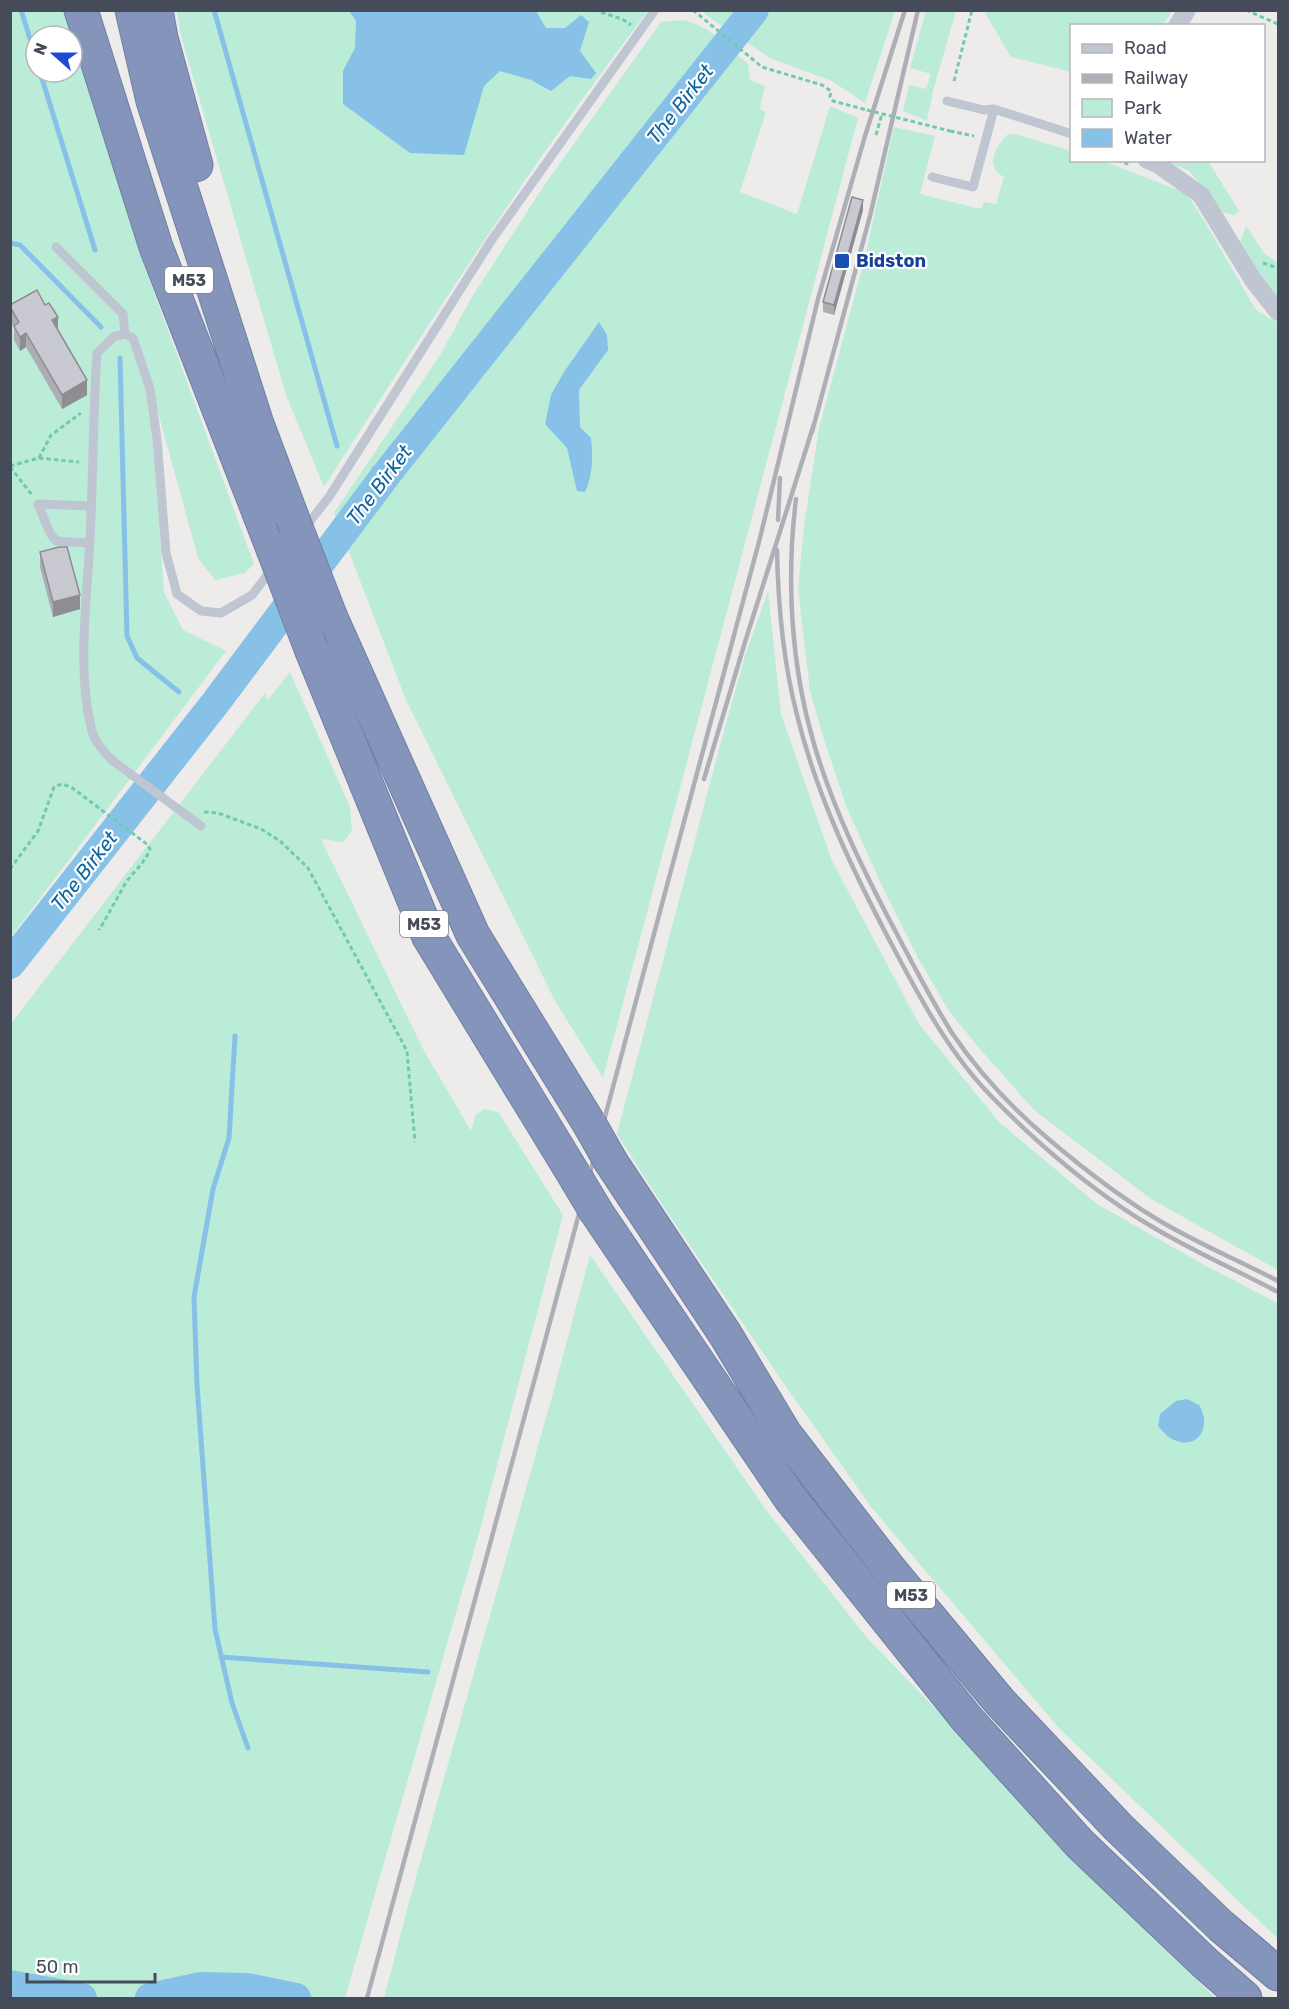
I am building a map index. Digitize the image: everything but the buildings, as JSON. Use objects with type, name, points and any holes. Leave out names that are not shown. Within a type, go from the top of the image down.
[{"type":"highway","points":[[81,10],[156,247],[286,539]]},
{"type":"highway","name":"M53","points":[[105,10],[286,539],[331,618],[473,935],[611,1162],[725,1334],[785,1434],[891,1571],[999,1702],[1118,1827],[1221,1926],[1278,1974]]},
{"type":"highway","name":"M53","points":[[132,10],[153,100],[257,424],[312,651],[429,937],[597,1214],[790,1498],[967,1719],[1080,1844],[1245,1998]]},
{"type":"highway","points":[[156,10],[161,38],[286,539]]},
{"type":"street","points":[[1178,24],[1187,10]]},
{"type":"street","points":[[1152,162],[1201,195],[1252,280],[1278,312]]},
{"type":"lane","points":[[201,826],[113,761],[102,750],[91,728],[84,666],[98,353],[116,336],[125,334],[133,338],[150,389],[157,439],[166,553],[177,594],[201,611],[221,613],[252,595],[286,539],[329,497],[491,241],[655,10]]},
{"type":"lane","points":[[947,101],[984,110],[994,109],[1070,134]]},
{"type":"lane","points":[[932,177],[973,187],[994,109]]},
{"type":"lane","points":[[56,247],[123,314],[125,334]]},
{"type":"lane","points":[[90,543],[56,541],[50,533],[38,504],[92,506]]},
{"type":"path","points":[[594,10],[622,19],[640,31]]},
{"type":"path","points":[[693,10],[762,67],[822,85],[831,91],[830,97],[833,101],[972,136]]},
{"type":"path","points":[[954,81],[972,10]]},
{"type":"path","points":[[1246,10],[1278,24]]},
{"type":"path","points":[[876,135],[882,114]]},
{"type":"path","points":[[39,458],[51,435],[95,403]]},
{"type":"path","points":[[38,504],[10,467],[39,458],[94,464]]},
{"type":"path","points":[[10,869],[38,831],[54,786],[62,784],[71,787],[148,845],[150,849],[148,856],[126,883],[99,930]]},
{"type":"path","points":[[187,814],[218,813],[261,829],[280,841],[308,868],[407,1051],[415,1142]]},
{"type":"green space","points":[[926,10],[956,11],[933,91],[927,121],[903,111],[909,85],[926,89],[931,74],[910,68]]},
{"type":"green space","points":[[10,11],[65,11],[69,24],[24,24],[24,84],[84,84],[84,72],[144,265],[254,564],[245,573],[215,580],[198,558],[148,376],[164,592],[183,630],[226,651],[11,937]]},
{"type":"green space","points":[[177,11],[648,11],[521,186],[324,487],[286,395],[181,36]]},
{"type":"green space","points":[[702,11],[895,11],[865,103],[832,81],[770,58]]},
{"type":"green space","points":[[984,11],[1172,11],[1164,24],[1070,24],[1070,72],[1011,57]]},
{"type":"green space","points":[[683,20],[702,27],[718,37],[748,64],[750,80],[765,86],[760,109],[766,112],[740,192],[797,214],[830,106],[858,118],[603,1078],[555,1001],[406,700],[334,513],[440,355],[472,297],[545,184],[661,22]]},
{"type":"green space","points":[[894,127],[935,136],[920,194],[981,209],[984,202],[996,204],[1004,177],[994,167],[996,150],[1008,134],[1019,135],[1070,151],[1070,162],[1106,162],[1186,193],[1256,310],[1278,323],[1278,1270],[1151,1199],[1034,1110],[949,1011],[918,958],[846,806],[810,691],[798,589],[804,526],[819,428],[863,265]]},
{"type":"green space","points":[[1167,162],[1209,162],[1239,211],[1234,215],[1216,211],[1206,190],[1188,170]]},
{"type":"green space","points":[[1246,226],[1265,254],[1278,263],[1278,301],[1238,248]]},
{"type":"green space","points":[[768,591],[781,714],[832,861],[919,1024],[999,1122],[1097,1204],[1206,1266],[1278,1303],[1278,1939],[1059,1728],[872,1508],[789,1391],[665,1209],[617,1134],[722,738],[745,656]]},
{"type":"green space","points":[[290,672],[350,807],[352,831],[343,842],[321,839],[423,1049],[471,1131],[475,1116],[484,1109],[498,1112],[563,1215],[479,1533],[345,1998],[11,1998],[10,1025],[265,693],[268,700]]},
{"type":"green space","points":[[590,1255],[766,1510],[868,1639],[933,1706],[1035,1818],[1158,1943],[1216,1998],[384,1998]]},
{"type":"water","points":[[349,11],[536,11],[546,28],[565,28],[581,15],[589,22],[580,51],[596,73],[591,79],[570,76],[551,91],[531,80],[500,71],[484,86],[464,155],[410,153],[343,104],[343,71],[355,48],[356,21]]},
{"type":"water","points":[[599,322],[607,335],[608,350],[579,390],[580,427],[591,438],[592,445],[591,472],[585,492],[577,491],[567,448],[545,424],[551,395]]},
{"type":"water","points":[[1187,1399],[1199,1405],[1204,1426],[1198,1438],[1185,1442],[1177,1441],[1171,1439],[1158,1426],[1160,1414],[1176,1401]]},
{"type":"waterway","points":[[21,10],[25,24]]},
{"type":"waterway","points":[[214,10],[337,446]]},
{"type":"waterway","name":"The Birket","points":[[10,964],[216,702],[385,476],[754,10]]},
{"type":"waterway","points":[[44,84],[95,250]]},
{"type":"waterway","points":[[10,243],[20,245],[101,327]]},
{"type":"waterway","points":[[120,358],[127,636],[137,658],[179,692]]},
{"type":"waterway","points":[[374,469],[385,476]]},
{"type":"waterway","points":[[205,699],[216,702]]},
{"type":"waterway","points":[[235,1036],[229,1138],[213,1189],[194,1297],[197,1385],[215,1629],[232,1703],[248,1748]]},
{"type":"waterway","points":[[221,1657],[428,1672]]},
{"type":"waterway","points":[[10,1985],[82,1998]]},
{"type":"waterway","points":[[150,1998],[201,1987],[247,1988],[296,1998]]},
{"type":"railway","points":[[367,1998],[760,538],[818,299],[865,136],[905,10]]},
{"type":"railway","points":[[812,432],[870,216],[918,10]]},
{"type":"railway","points":[[704,779],[814,424]]},
{"type":"railway","points":[[778,520],[780,478]]},
{"type":"railway","points":[[796,499],[791,560],[793,623],[800,684],[814,744],[831,794],[863,867],[945,1022],[974,1063],[1011,1104],[1038,1130],[1089,1172],[1128,1201],[1170,1227],[1278,1281]]},
{"type":"railway","points":[[777,550],[780,612],[788,674],[805,745],[815,775],[864,891],[915,987],[950,1046],[978,1082],[1011,1116],[1050,1152],[1112,1201],[1201,1254],[1278,1292]]},
{"type":"place","name":"Bidston","points":[[842,261]]}]
